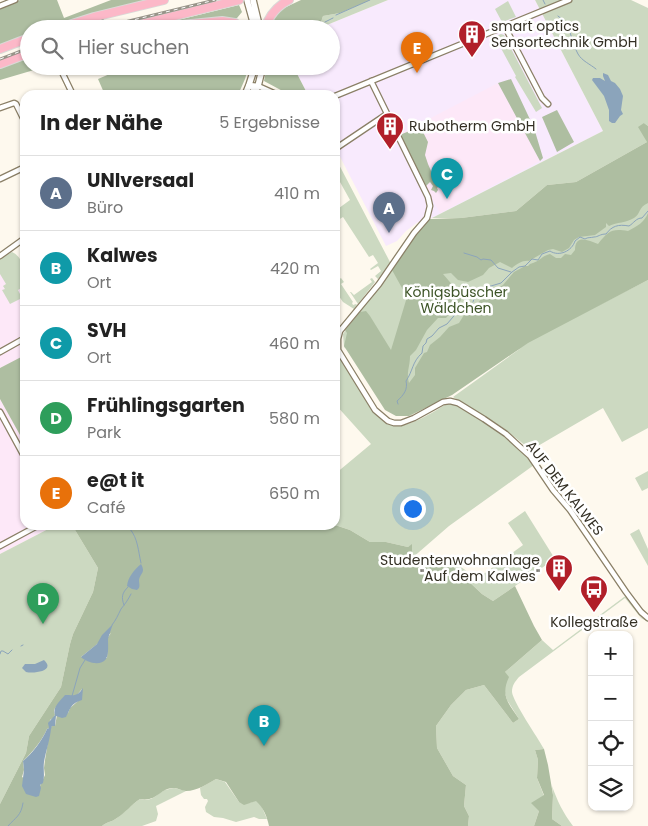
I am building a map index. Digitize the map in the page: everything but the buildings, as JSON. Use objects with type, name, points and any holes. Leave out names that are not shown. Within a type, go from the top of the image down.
[{"type":"highway","points":[[84,20],[164,0]]},
{"type":"highway","points":[[268,20],[278,6],[289,0]]},
{"type":"highway","points":[[157,20],[236,1]]},
{"type":"highway","points":[[0,49],[20,41]]},
{"type":"highway","points":[[0,64],[20,56]]},
{"type":"street","points":[[0,6],[15,0]]},
{"type":"street","points":[[248,0],[253,20]]},
{"type":"street","points":[[253,0],[258,20]]},
{"type":"street","points":[[340,94],[569,0]]},
{"type":"street","points":[[505,27],[542,98],[548,104]]},
{"type":"street","points":[[63,75],[70,90]]},
{"type":"street","points":[[248,90],[253,75]]},
{"type":"street","points":[[256,90],[260,75]]},
{"type":"street","points":[[340,146],[387,114],[371,81]]},
{"type":"street","points":[[250,85],[255,90]]},
{"type":"street","points":[[0,108],[14,102],[20,112]]},
{"type":"street","name":"AUF DEM KALWES","points":[[340,331],[379,284],[414,233],[427,218],[430,211],[428,197],[387,114]]},
{"type":"street","points":[[0,179],[20,169]]},
{"type":"street","points":[[0,256],[20,242]]},
{"type":"street","points":[[0,352],[20,341]]},
{"type":"street","name":"AUF DEM KALWES","points":[[340,353],[375,410],[388,421],[394,423],[414,418],[443,402],[450,401],[458,403],[506,434],[530,456],[588,534],[626,592],[648,618]]},
{"type":"street","points":[[0,412],[20,449]]},
{"type":"street","points":[[0,546],[30,530]]},
{"type":"shaded area","points":[[388,0],[535,0],[603,131],[430,219],[423,226],[418,222],[397,241],[386,246],[340,157],[340,90],[305,90],[298,75],[340,75],[339,20]]},
{"type":"shaded area","points":[[498,83],[540,161],[440,213],[398,135]]},
{"type":"shaded area","points":[[0,261],[17,290],[20,288],[20,358],[0,368]]},
{"type":"shaded area","points":[[0,399],[20,435],[20,530],[46,530],[0,554]]},
{"type":"green space","points":[[20,0],[57,0],[64,18],[111,0],[145,0],[75,20],[20,20],[20,37],[0,45],[0,8]]},
{"type":"green space","points":[[301,0],[371,0],[340,13],[323,16],[322,20],[274,20],[275,15],[284,8]]},
{"type":"green space","points":[[371,0],[388,0],[339,20],[322,20],[323,16],[340,13]]},
{"type":"green space","points":[[535,0],[631,0],[648,8],[648,126],[644,123],[647,142],[576,182],[547,185],[516,211],[461,218],[432,218],[603,131]]},
{"type":"green space","points":[[508,1],[516,17],[502,22],[495,9]]},
{"type":"green space","points":[[239,5],[242,12],[237,18],[178,20]]},
{"type":"green space","points":[[501,34],[504,35],[542,108],[536,112],[515,77],[496,39],[493,40],[491,38]]},
{"type":"green space","points":[[20,60],[20,74],[0,80],[0,67]]},
{"type":"green space","points":[[107,75],[246,75],[240,90],[103,90],[98,79]]},
{"type":"green space","points":[[265,75],[298,75],[305,90],[281,90],[264,81]]},
{"type":"green space","points":[[511,79],[534,128],[543,158],[540,161],[498,83]]},
{"type":"green space","points":[[557,110],[574,142],[557,152],[542,117]]},
{"type":"green space","name":"Königsbüscher Wäldchen","points":[[644,123],[648,126],[648,203],[631,220],[609,226],[606,223],[606,227],[595,235],[579,237],[574,240],[569,248],[562,252],[553,249],[548,250],[512,268],[500,262],[489,268],[483,275],[468,282],[458,280],[451,273],[443,274],[461,295],[461,300],[446,318],[438,318],[427,330],[416,350],[410,356],[409,383],[415,375],[415,368],[430,345],[449,327],[459,323],[464,315],[474,308],[482,298],[503,285],[514,272],[550,254],[556,258],[561,258],[565,254],[571,255],[575,250],[577,242],[580,240],[598,244],[614,230],[628,231],[642,222],[648,213],[648,280],[528,343],[452,395],[409,416],[396,416],[385,410],[344,346],[347,333],[345,330],[360,312],[366,311],[391,350],[407,297],[392,270],[414,235],[430,219],[461,218],[516,211],[547,185],[576,182],[647,142],[638,127]]},
{"type":"green space","points":[[417,128],[422,130],[428,142],[425,155],[438,187],[436,193],[431,190],[433,186],[430,182],[426,186],[402,138],[402,134]]},
{"type":"green space","name":"Königsbüscher Wäldchen","points":[[648,154],[648,246],[529,341],[648,280],[648,428],[622,442],[603,408],[531,450],[502,427],[453,397],[521,348],[415,408],[344,347],[343,334],[388,275],[416,234],[488,231]]},
{"type":"green space","points":[[340,167],[390,262],[378,279],[375,276],[381,271],[378,266],[370,269],[378,263],[373,255],[369,257],[343,217],[340,219],[340,207],[350,200],[340,182]]},
{"type":"green space","points":[[12,252],[20,258],[20,289],[18,290],[20,299],[10,304],[2,290],[5,289],[3,286],[6,284],[0,274],[0,259]]},
{"type":"green space","points":[[372,278],[375,282],[358,304],[350,292],[354,295],[372,282],[370,279]]},
{"type":"green space","points":[[340,279],[344,282],[341,284],[353,305],[357,305],[354,309],[340,298]]},
{"type":"green space","points":[[20,358],[20,435],[0,399],[0,368]]},
{"type":"green space","points":[[340,358],[376,414],[386,422],[393,425],[407,424],[450,402],[457,404],[508,439],[534,465],[449,526],[411,559],[412,545],[408,547],[386,542],[370,542],[350,530],[340,527],[340,470],[371,444],[340,410]]},
{"type":"green space","points":[[648,471],[648,488],[642,491],[635,478]]},
{"type":"green space","points":[[525,511],[555,559],[493,601],[482,594],[448,562],[452,560],[477,579],[523,545],[508,523]]},
{"type":"green space","points":[[340,527],[350,530],[370,542],[386,542],[408,547],[412,544],[412,559],[430,564],[448,562],[482,594],[493,601],[515,586],[542,640],[505,672],[509,677],[505,689],[507,700],[519,719],[513,723],[484,685],[466,690],[451,705],[436,726],[437,748],[453,776],[466,785],[464,806],[469,816],[468,826],[269,826],[261,806],[256,801],[244,805],[239,802],[226,782],[216,779],[194,790],[169,789],[151,799],[140,799],[120,816],[102,826],[0,826],[0,804],[26,753],[29,736],[61,687],[73,634],[93,592],[98,568],[75,530],[340,530]],"holes":[[[111,633],[108,637],[107,658],[81,657]],[[82,689],[78,701],[70,708],[68,713],[57,715],[55,726],[52,726],[50,729],[44,768],[45,775],[40,786],[22,777],[24,770],[23,761],[37,746],[49,728],[50,720],[55,715],[55,708],[77,695]]]},
{"type":"green space","points":[[639,529],[648,549],[648,566],[630,534]]},
{"type":"green space","points":[[46,530],[75,530],[98,568],[93,592],[73,634],[61,687],[29,736],[26,753],[0,804],[0,554]]},
{"type":"green space","points":[[626,596],[641,617],[648,622],[641,618],[625,598],[519,677],[513,685],[513,697],[544,749],[535,750],[538,760],[537,778],[544,796],[534,826],[468,826],[469,816],[464,806],[466,785],[453,776],[437,748],[436,726],[451,705],[466,690],[484,685],[513,723],[519,719],[507,700],[505,672],[542,640],[553,650]]},
{"type":"green space","points":[[544,749],[553,795],[552,819],[562,826],[534,826],[539,811],[531,803],[544,795],[537,778],[538,760],[535,750]]},
{"type":"green space","points":[[216,779],[225,782],[239,802],[250,803],[256,800],[261,805],[267,819],[254,817],[236,822],[214,817],[206,812],[205,807],[208,801],[201,795],[200,788]]},
{"type":"green space","points":[[552,786],[566,816],[573,826],[562,826],[552,819]]},
{"type":"green space","points":[[174,788],[186,791],[156,806],[158,814],[156,821],[142,826],[102,826],[117,818],[140,799],[151,799],[165,790]]},
{"type":"water","points":[[603,73],[608,75],[611,81],[615,83],[623,96],[621,110],[623,114],[615,123],[609,121],[609,110],[604,96],[592,80],[593,78],[600,78],[605,81]]},
{"type":"water","points":[[141,564],[143,571],[139,580],[139,588],[137,590],[132,589],[127,586],[129,580]]},
{"type":"water","points":[[113,624],[108,639],[106,659],[97,663],[86,661],[81,657],[97,644],[102,635]]},
{"type":"water","points":[[44,660],[47,667],[42,671],[30,673],[22,668],[25,664],[35,664]]},
{"type":"water","points":[[83,688],[82,700],[73,705],[66,717],[56,716],[55,726],[52,726],[51,729],[44,765],[44,780],[40,785],[39,796],[26,794],[22,786],[23,761],[49,728],[48,723],[55,715],[54,712],[59,701],[65,695],[77,694]]},
{"type":"waterway","points":[[336,15],[370,0]]},
{"type":"waterway","points":[[543,0],[545,4]]},
{"type":"waterway","points":[[558,16],[566,24],[575,49],[580,56],[596,69]]},
{"type":"waterway","points":[[329,20],[333,18]]},
{"type":"waterway","points":[[398,404],[397,401],[405,392],[406,381],[416,360],[422,353],[427,339],[439,328],[447,324],[465,303],[468,293],[476,293],[486,287],[501,283],[519,267],[525,266],[532,259],[538,260],[542,254],[550,251],[554,253],[565,252],[580,237],[585,239],[595,237],[606,234],[616,226],[629,226],[642,218],[648,211]]},
{"type":"waterway","points":[[464,253],[481,260],[491,260],[498,268],[511,272]]},
{"type":"waterway","points":[[473,302],[476,293]]},
{"type":"waterway","points":[[131,530],[135,537],[141,563]]},
{"type":"waterway","points":[[124,605],[123,595],[128,587]]},
{"type":"waterway","points":[[112,625],[131,594]]},
{"type":"waterway","points":[[0,654],[1,651],[8,654],[12,650]]},
{"type":"waterway","points":[[72,696],[80,668],[85,660]]},
{"type":"waterway","points":[[8,826],[19,814],[23,803]]},
{"type":"railway","points":[[133,20],[215,0]]},
{"type":"railway","points":[[0,59],[20,51]]},
{"type":"place","name":"smart optics Sensortechnik GmbH","points":[[472,58]]},
{"type":"place","name":"e@t it","points":[[417,73]]},
{"type":"place","name":"Rubotherm GmbH","points":[[390,150]]},
{"type":"place","name":"SVH","points":[[447,199]]},
{"type":"place","name":"UNIversaal","points":[[389,233]]},
{"type":"place","name":"Studentenwohnanlage \"Auf dem Kalwes\"","points":[[559,592]]},
{"type":"place","name":"Kollegstraße","points":[[594,613]]},
{"type":"place","name":"Frühlingsgarten","points":[[43,624]]},
{"type":"place","name":"Kalwes","points":[[264,746]]}]
